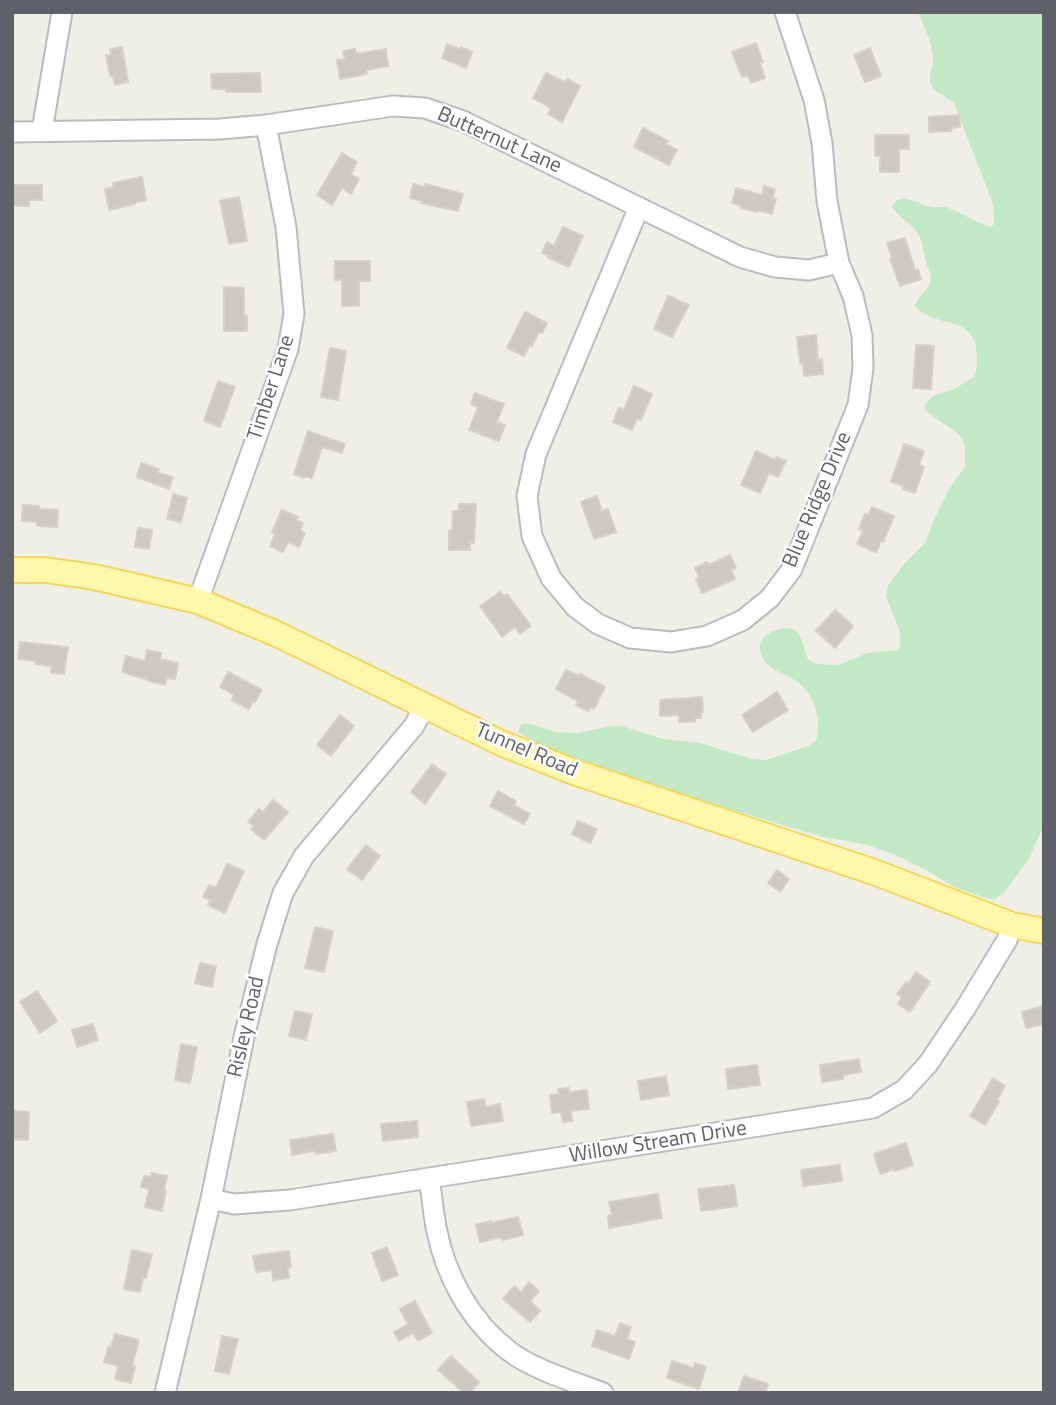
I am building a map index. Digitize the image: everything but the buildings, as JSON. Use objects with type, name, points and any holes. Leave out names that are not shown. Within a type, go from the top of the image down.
[{"type":"main road","name":"Tunnel Road","points":[[12,570],[46,570],[94,577],[198,601],[277,634],[501,743],[574,772],[874,872],[1012,925],[1044,931]]},
{"type":"street","points":[[42,131],[62,12]]},
{"type":"street","name":"Blue Ridge Drive","points":[[639,207],[536,454],[527,496],[532,536],[551,578],[575,607],[598,624],[629,638],[671,642],[707,636],[743,620],[771,598],[792,569],[858,405],[863,368],[862,335],[853,296],[839,262],[827,201],[822,143],[814,100],[785,12]]},
{"type":"street","name":"Butternut Lane","points":[[12,132],[220,129],[393,106],[425,108],[463,121],[740,257],[775,267],[809,270],[839,262]]},
{"type":"street","name":"Timber Lane","points":[[198,601],[288,349],[293,314],[286,227],[266,125]]},
{"type":"street","name":"Risley Road","points":[[165,1393],[211,1199],[244,1037],[267,944],[283,893],[304,856],[414,726],[425,705]]},
{"type":"street","name":"Willow Stream Drive","points":[[211,1199],[234,1204],[290,1200],[873,1108],[904,1090],[928,1064],[1007,940],[1012,925]]},
{"type":"street","points":[[429,1179],[446,1262],[460,1294],[481,1325],[510,1352],[542,1370],[603,1393]]},
{"type":"green space","points":[[918,12],[1044,12],[1044,825],[1028,860],[1004,893],[995,899],[952,886],[925,869],[865,844],[823,837],[640,784],[545,751],[519,732],[522,724],[527,723],[556,732],[577,733],[622,726],[663,739],[700,743],[752,759],[766,760],[816,741],[818,726],[814,705],[807,692],[797,681],[765,662],[760,647],[763,638],[773,631],[790,628],[797,632],[808,659],[816,664],[838,665],[868,653],[897,650],[900,647],[900,632],[886,596],[888,586],[904,564],[925,543],[949,489],[965,467],[965,446],[962,439],[927,412],[926,403],[933,396],[954,389],[974,377],[977,354],[975,341],[962,327],[933,318],[915,306],[930,283],[931,275],[918,234],[892,207],[895,202],[905,199],[927,206],[949,208],[991,227],[994,224],[993,204],[954,103],[931,84],[933,54]]}]
